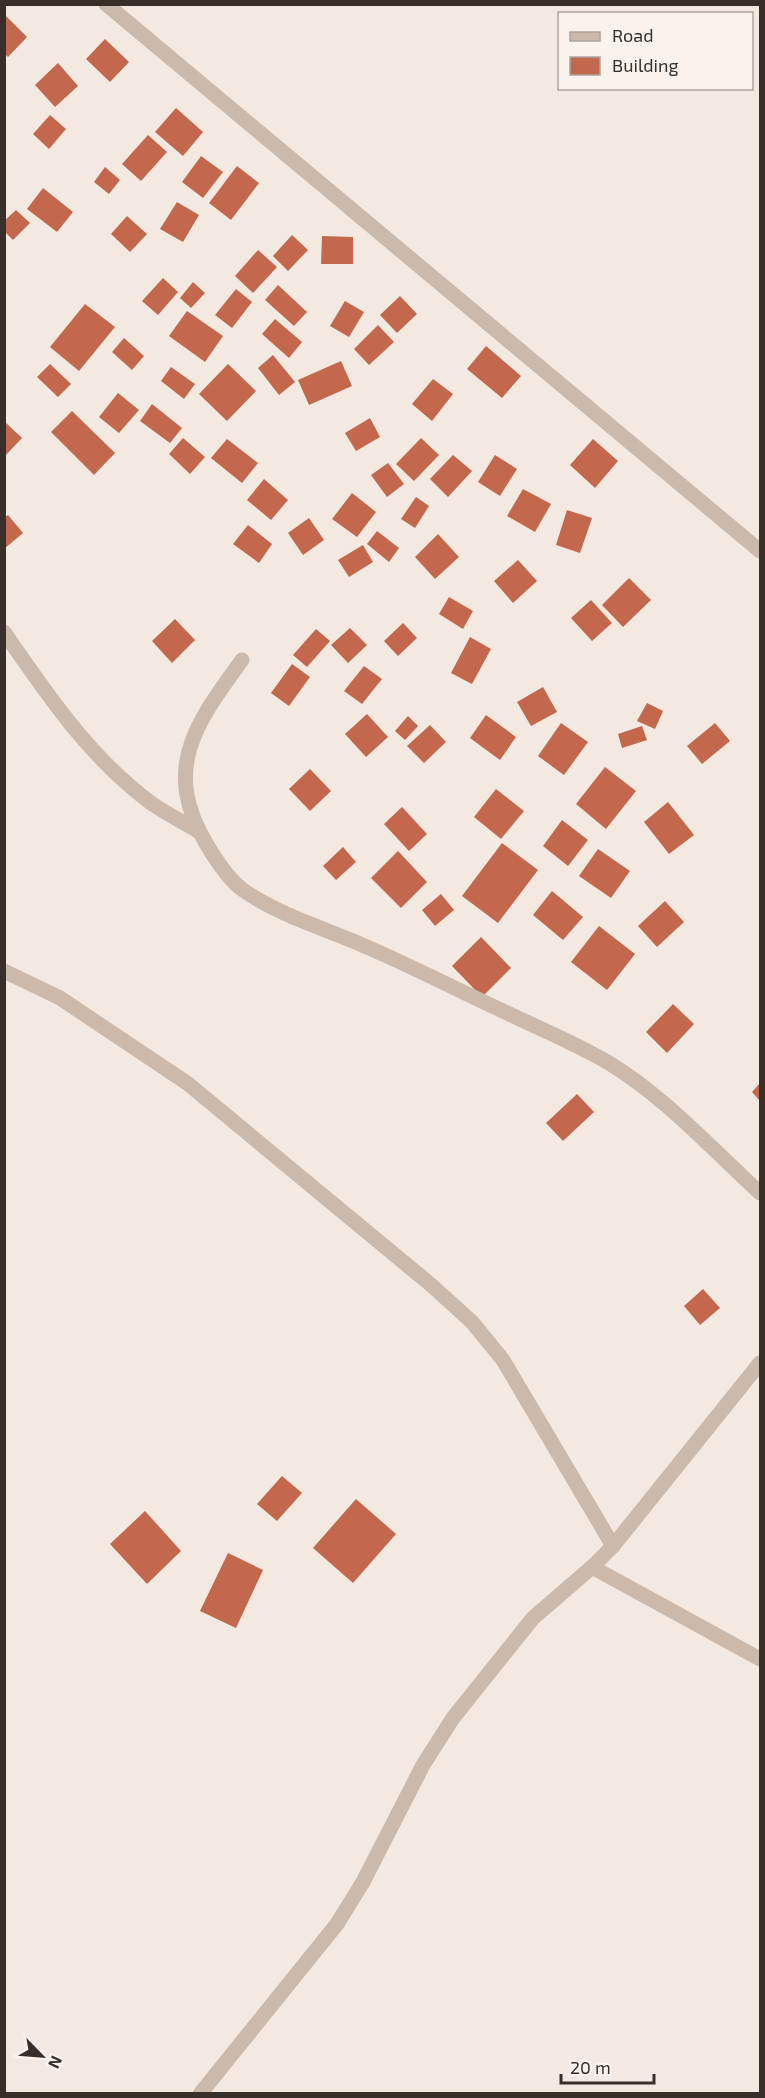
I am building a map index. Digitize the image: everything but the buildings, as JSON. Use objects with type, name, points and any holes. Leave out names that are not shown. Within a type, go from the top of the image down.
[{"type":"street","points":[[106,4],[760,551]]},
{"type":"street","points":[[4,632],[61,714],[115,773],[152,804],[198,831]]},
{"type":"street","points":[[242,660],[211,702],[188,749],[185,774],[188,804],[198,831],[212,854],[242,889],[268,904],[369,948],[610,1064],[658,1101],[760,1193]]},
{"type":"street","points":[[4,971],[60,998],[187,1083],[430,1284],[472,1322],[503,1360],[613,1546]]},
{"type":"street","points":[[200,2094],[337,1924],[363,1882],[423,1765],[453,1718],[533,1618],[613,1546],[760,1364]]},
{"type":"street","points":[[592,1567],[760,1659]]}]
